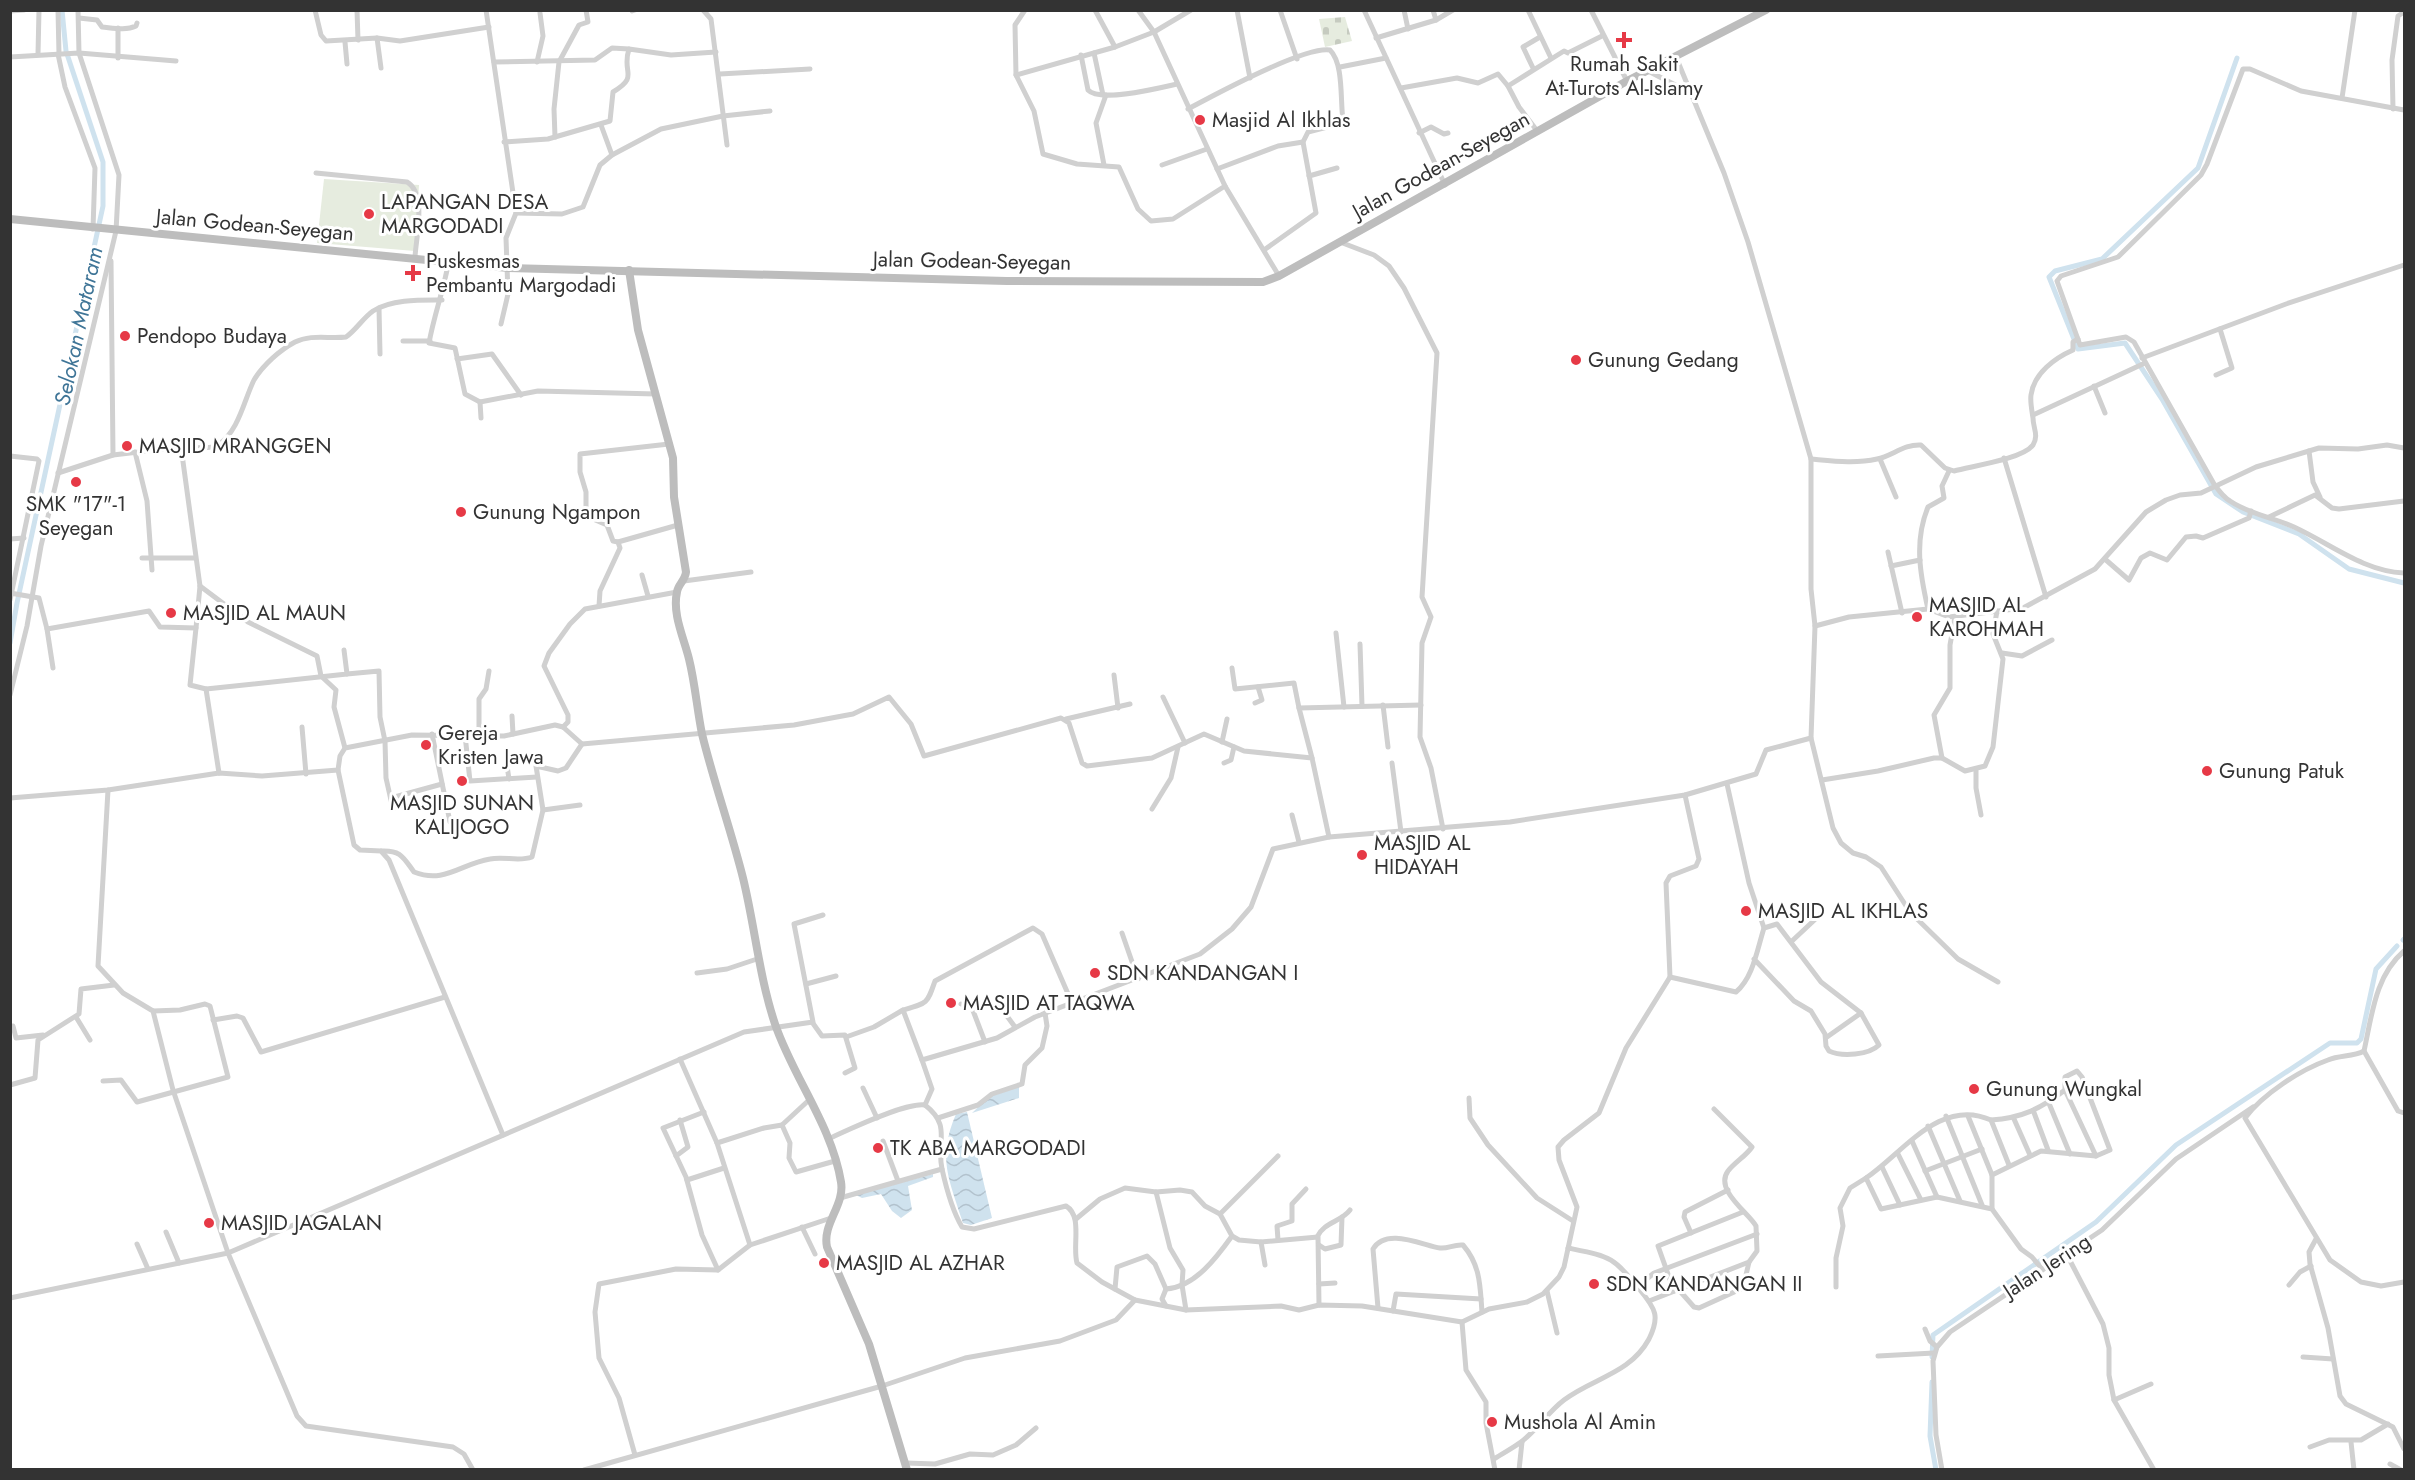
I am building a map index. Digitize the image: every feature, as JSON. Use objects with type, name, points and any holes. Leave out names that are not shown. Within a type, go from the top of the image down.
[{"type":"main road","name":"Jalan Godean-Seyegan","points":[[10,219],[113,231],[450,260],[508,268],[1019,281],[1256,282],[1279,276],[1627,81],[1766,10]]},
{"type":"main road","points":[[629,270],[638,330],[669,444],[686,572],[677,592],[677,617],[689,660],[702,733],[743,879],[757,959],[776,1026],[828,1139],[842,1183],[840,1198],[831,1218],[826,1238],[827,1247],[869,1344],[906,1466]]},
{"type":"street","points":[[10,11],[24,10]]},
{"type":"street","points":[[38,54],[39,10]]},
{"type":"street","points":[[58,10],[60,54],[65,87],[95,168],[94,229]]},
{"type":"street","points":[[78,10],[79,53],[119,175],[111,252],[113,455]]},
{"type":"street","points":[[315,10],[323,39],[345,42],[377,38],[400,41],[489,27]]},
{"type":"street","points":[[357,10],[358,40]]},
{"type":"street","points":[[486,10],[504,142],[515,193],[516,213],[506,238],[508,294],[501,324]]},
{"type":"street","points":[[555,137],[554,109],[559,62],[579,25],[588,22],[586,10]]},
{"type":"street","points":[[703,10],[711,19],[720,74],[727,145]]},
{"type":"street","points":[[1025,10],[1015,25],[1013,45],[1016,75],[1034,111],[1043,154],[1077,164],[1104,165],[1121,169],[1138,209],[1151,221],[1173,219],[1225,186]]},
{"type":"street","points":[[1095,10],[1115,47]]},
{"type":"street","points":[[1138,10],[1154,32],[1225,186],[1279,276]]},
{"type":"street","points":[[1016,75],[1115,47],[1154,32],[1191,10]]},
{"type":"street","points":[[1237,10],[1250,78]]},
{"type":"street","points":[[1280,10],[1297,59]]},
{"type":"street","points":[[1364,10],[1445,185]]},
{"type":"street","points":[[1404,10],[1407,29]]},
{"type":"street","points":[[1433,10],[1436,20]]},
{"type":"street","points":[[1376,38],[1436,20],[1453,10]]},
{"type":"street","points":[[1528,10],[1551,58]]},
{"type":"street","points":[[1591,10],[1602,36],[1627,81]]},
{"type":"street","points":[[2343,96],[2355,10]]},
{"type":"street","points":[[2394,107],[2394,35],[2398,16],[2404,12]]},
{"type":"street","points":[[537,62],[543,36],[540,13]]},
{"type":"street","points":[[79,18],[97,20],[102,27],[134,28],[137,23]]},
{"type":"street","points":[[118,28],[118,58]]},
{"type":"street","points":[[1508,86],[1551,58],[1602,36]]},
{"type":"street","points":[[1533,68],[1523,47],[1540,37]]},
{"type":"street","points":[[377,38],[381,68]]},
{"type":"street","points":[[345,42],[347,64]]},
{"type":"street","points":[[494,62],[595,60],[612,48],[671,55],[716,52]]},
{"type":"street","points":[[504,142],[555,137],[610,121],[613,92],[622,88],[628,81],[629,49]]},
{"type":"street","points":[[1188,109],[1250,78],[1297,59],[1328,50],[1333,52],[1340,67],[1342,122],[1308,132],[1303,142],[1315,214],[1264,250]]},
{"type":"street","points":[[10,57],[79,53],[176,61]]},
{"type":"street","points":[[1094,53],[1105,95],[1096,123],[1104,165]]},
{"type":"street","points":[[1081,55],[1088,90],[1094,95],[1177,84]]},
{"type":"street","points":[[1676,57],[1693,94],[1748,242],[1811,459],[1811,589],[1815,626],[1811,738],[1833,828],[1841,843],[1852,853],[1866,857],[1881,867],[1910,912],[1958,959],[1998,982]]},
{"type":"street","points":[[1340,67],[1386,58]]},
{"type":"street","points":[[720,74],[810,69]]},
{"type":"street","points":[[2404,110],[2343,96],[2301,91],[2250,69],[2243,69],[2201,175],[2118,257],[2057,279],[2076,340],[2080,345],[2128,337],[2213,485],[2230,501],[2251,513],[2297,528],[2361,562],[2387,572],[2404,573]]},
{"type":"street","points":[[1648,71],[1693,94]]},
{"type":"street","points":[[1401,88],[1457,78],[1478,83],[1498,74],[1538,132]]},
{"type":"street","points":[[516,213],[562,214],[583,207],[600,165],[612,154],[661,129],[723,116],[770,111]]},
{"type":"street","points":[[601,125],[612,154]]},
{"type":"street","points":[[1419,133],[1431,127],[1443,134],[1448,133]]},
{"type":"street","points":[[1217,170],[1278,146],[1303,142]]},
{"type":"street","points":[[1162,165],[1207,149]]},
{"type":"street","points":[[1309,176],[1337,168]]},
{"type":"street","points":[[316,173],[406,182],[414,187],[418,196],[415,257]]},
{"type":"street","points":[[1340,242],[1374,255],[1389,266],[1404,288],[1437,353],[1422,597],[1431,620],[1422,643],[1421,743],[1431,768],[1443,829]]},
{"type":"street","points":[[10,695],[33,596],[41,546],[111,252]]},
{"type":"street","points":[[450,260],[442,300],[434,319],[430,340],[431,345],[453,346],[462,391],[480,402],[538,391],[656,394]]},
{"type":"street","points":[[2033,415],[2220,329],[2286,304],[2404,265]]},
{"type":"street","points":[[58,473],[113,455],[181,447],[212,447],[221,443],[241,412],[255,380],[274,357],[295,342],[306,338],[346,337],[380,308],[405,302],[442,300]]},
{"type":"street","points":[[380,308],[380,354]]},
{"type":"street","points":[[2216,375],[2232,368],[2220,329]]},
{"type":"street","points":[[403,341],[430,340]]},
{"type":"street","points":[[1949,471],[2018,454],[2033,444],[2036,429],[2030,397],[2032,390],[2044,369],[2058,357],[2074,349],[2076,340]]},
{"type":"street","points":[[457,359],[492,354],[521,395]]},
{"type":"street","points":[[2094,386],[2104,413]]},
{"type":"street","points":[[480,402],[482,418]]},
{"type":"street","points":[[669,444],[580,454],[580,472],[586,492],[586,516],[607,525],[613,541],[618,542],[678,525]]},
{"type":"street","points":[[1811,459],[1862,462],[1880,459],[1908,446],[1921,445],[1949,471]]},
{"type":"street","points":[[1815,626],[1849,617],[1928,609],[1943,616],[1956,617],[2023,608],[2095,569],[2106,560],[2146,512],[2180,495],[2200,493],[2256,467],[2309,451],[2329,447],[2358,449],[2387,445],[2404,447]]},
{"type":"street","points":[[181,447],[200,586],[190,686],[206,689],[379,671],[379,712],[385,741],[386,778],[393,808]]},
{"type":"street","points":[[2309,451],[2313,482],[2320,497],[2332,508],[2338,510],[2404,501]]},
{"type":"street","points":[[135,452],[147,501],[152,563]]},
{"type":"street","points":[[10,456],[39,461],[10,600]]},
{"type":"street","points":[[2004,458],[2046,597]]},
{"type":"street","points":[[1880,459],[1896,497]]},
{"type":"street","points":[[1928,609],[1920,560],[1920,537],[1928,507],[1944,498],[1942,486],[1949,471]]},
{"type":"street","points":[[2269,518],[2311,496],[2320,497]]},
{"type":"street","points":[[2106,560],[2129,580],[2145,555],[2150,553],[2167,560],[2186,537],[2203,538],[2251,513]]},
{"type":"street","points":[[10,539],[24,538]]},
{"type":"street","points":[[598,606],[600,591],[620,548],[618,542]]},
{"type":"street","points":[[1888,552],[1902,613]]},
{"type":"street","points":[[142,558],[152,563],[195,558]]},
{"type":"street","points":[[1891,566],[1920,560]]},
{"type":"street","points":[[684,580],[751,572]]},
{"type":"street","points":[[642,575],[648,596]]},
{"type":"street","points":[[200,586],[248,622],[314,654],[319,660],[321,676],[336,690],[334,707],[345,748]]},
{"type":"street","points":[[12,592],[40,599],[52,668]]},
{"type":"street","points":[[563,728],[568,722],[568,715],[545,672],[546,661],[574,618],[585,609],[677,592]]},
{"type":"street","points":[[47,629],[149,611],[160,627],[196,628]]},
{"type":"street","points":[[1822,780],[1942,758],[1965,771],[1976,771],[1985,766],[1993,747],[2002,653],[1993,634],[1997,611]]},
{"type":"street","points":[[1942,758],[1934,715],[1950,688],[1950,645],[1956,617]]},
{"type":"street","points":[[1336,633],[1344,706]]},
{"type":"street","points":[[2002,653],[2022,656],[2052,640]]},
{"type":"street","points":[[1360,644],[1362,706]]},
{"type":"street","points":[[344,650],[347,674]]},
{"type":"street","points":[[1232,668],[1235,688],[1294,682],[1329,837]]},
{"type":"street","points":[[479,735],[479,699],[486,689],[489,671]]},
{"type":"street","points":[[1114,675],[1118,708]]},
{"type":"street","points":[[1255,703],[1262,700],[1258,687]]},
{"type":"street","points":[[206,689],[219,773]]},
{"type":"street","points":[[582,744],[566,768],[558,771],[538,765],[536,768],[543,810],[534,854],[529,859],[492,858],[472,862],[445,877],[429,876],[414,872],[401,854],[395,850],[360,850],[354,845],[338,770],[339,756],[345,748],[432,734],[513,734],[555,725],[563,728],[582,744],[702,733],[813,722],[853,714],[889,697],[906,717],[921,753],[926,756],[1057,719],[1066,719],[1130,704]]},
{"type":"street","points":[[1163,697],[1185,743]]},
{"type":"street","points":[[1383,705],[1388,747]]},
{"type":"street","points":[[1299,708],[1421,705]]},
{"type":"street","points":[[512,716],[513,734]]},
{"type":"street","points":[[1066,719],[1084,765],[1140,760],[1178,747],[1204,734],[1249,752],[1281,753],[1312,758]]},
{"type":"street","points":[[1222,742],[1227,719]]},
{"type":"street","points":[[302,727],[306,774]]},
{"type":"street","points":[[432,734],[450,822]]},
{"type":"street","points":[[465,735],[470,781],[537,777]]},
{"type":"street","points":[[922,1060],[985,1042],[1045,1013],[1193,959],[1237,924],[1255,901],[1270,852],[1299,842],[1329,837],[1510,822],[1685,795],[1727,784],[1759,772],[1766,750],[1811,738]]},
{"type":"street","points":[[1152,809],[1171,778],[1178,747]]},
{"type":"street","points":[[1224,763],[1231,760],[1234,747]]},
{"type":"street","points":[[506,759],[509,779]]},
{"type":"street","points":[[1392,763],[1401,832]]},
{"type":"street","points":[[10,798],[108,790],[219,773],[262,776],[338,770]]},
{"type":"street","points":[[1976,771],[1976,788],[1981,815]]},
{"type":"street","points":[[391,798],[442,784]]},
{"type":"street","points":[[1670,977],[1736,992],[1748,979],[1764,928],[1749,883],[1727,784]]},
{"type":"street","points":[[103,1081],[121,1080],[137,1102],[173,1090],[228,1077],[211,1008],[205,1004],[180,1010],[153,1011],[114,985],[100,971],[97,960],[108,790]]},
{"type":"street","points":[[828,1139],[877,1118],[917,1104],[925,1105],[938,1118],[942,1129],[942,1169],[960,1225],[965,1229],[974,1229],[1063,1206],[1072,1210],[1076,1219],[1074,1248],[1077,1263],[1093,1276],[1135,1300],[1186,1310],[1281,1306],[1299,1310],[1319,1305],[1378,1308],[1461,1322],[1482,1312],[1527,1302],[1547,1291],[1559,1277],[1568,1248],[1577,1201],[1559,1160],[1558,1147],[1599,1113],[1626,1048],[1670,977],[1666,883],[1670,876],[1696,866],[1699,859],[1685,795]]},
{"type":"street","points":[[543,810],[580,805]]},
{"type":"street","points":[[1292,815],[1299,842]]},
{"type":"street","points":[[381,851],[391,865],[503,1135]]},
{"type":"street","points":[[1792,941],[1822,912]]},
{"type":"street","points":[[812,1022],[814,1019],[794,924],[823,915]]},
{"type":"street","points":[[1754,959],[1791,998],[1811,1011],[1827,1037],[1826,1046],[1835,1053],[1860,1052],[1877,1047],[1879,1041],[1861,1013],[1821,982],[1777,924],[1764,928]]},
{"type":"street","points":[[812,1022],[822,1036],[843,1035],[846,1037],[874,1027],[903,1010],[925,1003],[932,995],[935,981],[1033,928],[1042,934],[1072,1003]]},
{"type":"street","points":[[1122,933],[1138,979]]},
{"type":"street","points":[[2404,951],[2390,965],[2380,983],[2364,1051],[2398,1111],[2404,1113]]},
{"type":"street","points":[[697,973],[727,969],[757,959]]},
{"type":"street","points":[[806,984],[836,976]]},
{"type":"street","points":[[13,1026],[16,1038],[43,1035],[76,1017],[80,1011],[81,990],[114,985]]},
{"type":"street","points":[[213,1020],[237,1016],[243,1018],[261,1052],[445,997]]},
{"type":"street","points":[[996,1001],[1015,1028]]},
{"type":"street","points":[[961,1004],[972,1008],[985,1042]]},
{"type":"street","points":[[903,1010],[932,1089],[925,1105]]},
{"type":"street","points":[[153,1011],[173,1090],[228,1253],[297,1416],[306,1426],[459,1450],[473,1468]]},
{"type":"street","points":[[938,1118],[978,1105],[992,1094],[1022,1084],[1025,1065],[1042,1048],[1046,1034],[1045,1013]]},
{"type":"street","points":[[1827,1037],[1861,1013]]},
{"type":"street","points":[[76,1017],[90,1040]]},
{"type":"street","points":[[10,1298],[228,1253],[744,1032],[812,1022]]},
{"type":"street","points":[[10,1085],[35,1078],[37,1043],[43,1035]]},
{"type":"street","points":[[845,1073],[855,1068],[846,1037]]},
{"type":"street","name":"Jalan Jering","points":[[1933,1348],[1950,1332],[2038,1264],[2066,1253],[2102,1230],[2176,1159],[2327,1060],[2364,1051]]},
{"type":"street","points":[[680,1059],[717,1143],[750,1245]]},
{"type":"street","points":[[1992,1175],[2030,1155],[2048,1150],[2096,1156],[2110,1150],[2079,1073],[2074,1071],[2067,1074],[2063,1083],[2096,1156]]},
{"type":"street","points":[[863,1088],[877,1118]]},
{"type":"street","points":[[1836,1287],[1836,1258],[1843,1226],[1840,1208],[1850,1188],[1882,1167],[1928,1126],[1946,1116],[1968,1116],[1991,1120],[2013,1119],[2033,1110],[2065,1090]]},
{"type":"street","points":[[1469,1098],[1470,1118],[1488,1145],[1537,1198],[1573,1221]]},
{"type":"street","points":[[717,1143],[764,1128],[782,1125],[809,1100]]},
{"type":"street","points":[[2048,1101],[2070,1154]]},
{"type":"street","points":[[2253,1107],[2246,1120],[2330,1260],[2361,1282],[2381,1286],[2404,1282]]},
{"type":"street","points":[[1714,1109],[1752,1147],[1727,1173],[1728,1190],[1743,1212],[1755,1223],[1757,1251],[1749,1262],[1744,1287],[1699,1308],[1694,1307],[1677,1291],[1658,1246],[1743,1212]]},
{"type":"street","points":[[2033,1110],[2048,1150]]},
{"type":"street","points":[[704,1112],[663,1128],[687,1180],[702,1235],[718,1270]]},
{"type":"street","points":[[1946,1116],[1982,1205]]},
{"type":"street","points":[[1968,1116],[1992,1175],[1992,1209]]},
{"type":"street","points":[[2013,1119],[2030,1155]]},
{"type":"street","points":[[676,1156],[688,1147],[680,1120]]},
{"type":"street","points":[[1991,1120],[2009,1165]]},
{"type":"street","points":[[782,1125],[790,1143],[789,1158],[796,1172],[835,1161]]},
{"type":"street","points":[[1928,1126],[1960,1200]]},
{"type":"street","points":[[883,1141],[898,1181]]},
{"type":"street","points":[[1912,1141],[1937,1197]]},
{"type":"street","points":[[1925,1171],[1982,1149]]},
{"type":"street","points":[[1898,1154],[1921,1200]]},
{"type":"street","points":[[1220,1214],[1278,1156]]},
{"type":"street","points":[[1882,1167],[1900,1205]]},
{"type":"street","points":[[687,1180],[724,1168]]},
{"type":"street","points":[[840,1198],[942,1169]]},
{"type":"street","points":[[1866,1178],[1879,1208],[1937,1197],[1960,1200],[1992,1209],[2024,1252],[2038,1264]]},
{"type":"street","points":[[1076,1219],[1100,1199],[1125,1188],[1156,1192],[1192,1192],[1205,1206],[1220,1214],[1232,1236],[1239,1240],[1261,1242],[1317,1237],[1326,1225],[1350,1210]]},
{"type":"street","points":[[1278,1240],[1277,1227],[1292,1221],[1292,1204],[1306,1189]]},
{"type":"street","points":[[1691,1233],[1684,1217],[1685,1212],[1728,1190]]},
{"type":"street","points":[[1156,1192],[1170,1248],[1182,1270],[1186,1310]]},
{"type":"street","points":[[1319,1245],[1325,1249],[1341,1245],[1342,1217]]},
{"type":"street","points":[[635,1455],[619,1398],[599,1358],[597,1287],[602,1283],[668,1270],[718,1270],[750,1245],[831,1218]]},
{"type":"street","points":[[802,1227],[815,1254]]},
{"type":"street","points":[[166,1232],[178,1263]]},
{"type":"street","points":[[1637,1287],[1650,1276],[1757,1234]]},
{"type":"street","points":[[1166,1289],[1182,1285],[1208,1266],[1232,1236]]},
{"type":"street","points":[[1317,1237],[1319,1305]]},
{"type":"street","points":[[1378,1308],[1373,1249],[1378,1243],[1389,1239],[1424,1243],[1442,1248],[1463,1245],[1473,1259],[1481,1279],[1482,1312]]},
{"type":"street","points":[[2316,1239],[2309,1252],[2311,1265],[2328,1328],[2342,1399],[2388,1424],[2395,1430],[2404,1449]]},
{"type":"street","points":[[1261,1242],[1265,1265]]},
{"type":"street","points":[[137,1244],[148,1269]]},
{"type":"street","points":[[1494,1459],[1522,1442],[1565,1399],[1618,1372],[1639,1354],[1657,1321],[1649,1301],[1614,1260],[1568,1248]]},
{"type":"street","points":[[2066,1253],[2103,1324],[2109,1348],[2109,1375],[2114,1400],[2154,1470]]},
{"type":"street","points":[[1115,1289],[1117,1267],[1147,1256],[1155,1264],[1166,1289],[1162,1299],[1166,1306]]},
{"type":"street","points":[[1649,1301],[1749,1262]]},
{"type":"street","points":[[2289,1284],[2300,1272],[2311,1265]]},
{"type":"street","points":[[1319,1284],[1335,1283]]},
{"type":"street","points":[[1547,1291],[1557,1333]]},
{"type":"street","points":[[1393,1311],[1396,1294],[1481,1299]]},
{"type":"street","points":[[584,1470],[882,1386],[965,1358],[1060,1341],[1116,1320],[1135,1300]]},
{"type":"street","points":[[1461,1322],[1466,1370],[1486,1402],[1486,1423],[1495,1470]]},
{"type":"street","points":[[1925,1329],[1933,1348],[1936,1435],[1942,1470]]},
{"type":"street","points":[[1878,1356],[1933,1348]]},
{"type":"street","points":[[2303,1357],[2333,1359]]},
{"type":"street","points":[[2114,1400],[2151,1384]]},
{"type":"street","points":[[2310,1447],[2329,1440],[2351,1442],[2361,1440],[2388,1424]]},
{"type":"street","points":[[906,1466],[935,1464],[970,1455],[993,1455],[1016,1444],[1036,1428]]},
{"type":"street","points":[[1519,1470],[1522,1442]]},
{"type":"street","points":[[2351,1442],[2354,1470]]},
{"type":"street","points":[[2390,1464],[2401,1470]]},
{"type":"green space","points":[[1345,17],[1352,41],[1325,47],[1319,19]]},
{"type":"green space","name":"LAPANGAN DESA MARGODADI","points":[[324,179],[419,185],[415,251],[317,243]]},
{"type":"water","points":[[1019,1086],[1019,1098],[972,1113],[991,1095]]},
{"type":"water","points":[[967,1112],[992,1218],[971,1225],[963,1223],[950,1181],[946,1156],[950,1130],[956,1114]]},
{"type":"water","points":[[933,1174],[933,1177],[908,1186],[912,1210],[901,1218],[892,1211],[881,1194],[862,1198],[856,1195]]},
{"type":"waterway","name":"Selokan Mataram","points":[[10,643],[103,206],[103,162],[66,51],[62,10]]},
{"type":"waterway","points":[[2237,58],[2198,168],[2102,259],[2055,271],[2049,277],[2078,349],[2125,343],[2162,399],[2216,494],[2243,512],[2299,534],[2349,569],[2404,583]]},
{"type":"waterway","points":[[1932,1357],[1933,1335],[2096,1222],[2176,1145],[2330,1043],[2357,1043],[2361,1039],[2376,969],[2397,946]]},
{"type":"waterway","points":[[1932,1382],[1930,1436],[1936,1470]]},
{"type":"place","name":"Rumah Sakit At-Turots Al-Islamy","points":[[1624,40]]},
{"type":"place","name":"Masjid Al Ikhlas","points":[[1200,120]]},
{"type":"place","name":"LAPANGAN DESA MARGODADI","points":[[369,214]]},
{"type":"place","name":"Puskesmas Pembantu Margodadi","points":[[413,273]]},
{"type":"place","name":"Pendopo Budaya","points":[[125,336]]},
{"type":"place","name":"Gunung Gedang","points":[[1576,360]]},
{"type":"place","name":"MASJID MRANGGEN","points":[[127,446]]},
{"type":"place","name":"SMK \"17\"-1 Seyegan","points":[[76,482]]},
{"type":"place","name":"Gunung Ngampon","points":[[461,512]]},
{"type":"place","name":"MASJID AL MAUN","points":[[171,613]]},
{"type":"place","name":"MASJID AL KAROHMAH","points":[[1917,617]]},
{"type":"place","name":"Gereja Kristen Jawa","points":[[426,745]]},
{"type":"place","name":"Gunung Patuk","points":[[2207,771]]},
{"type":"place","name":"MASJID SUNAN KALIJOGO","points":[[462,781]]},
{"type":"place","name":"MASJID AL HIDAYAH","points":[[1362,855]]},
{"type":"place","name":"MASJID AL IKHLAS","points":[[1746,911]]},
{"type":"place","name":"SDN KANDANGAN I","points":[[1095,973]]},
{"type":"place","name":"MASJID AT TAQWA","points":[[951,1003]]},
{"type":"place","name":"Gunung Wungkal","points":[[1974,1089]]},
{"type":"place","name":"TK ABA MARGODADI","points":[[878,1148]]},
{"type":"place","name":"MASJID JAGALAN","points":[[209,1223]]},
{"type":"place","name":"MASJID AL AZHAR","points":[[824,1263]]},
{"type":"place","name":"SDN KANDANGAN II","points":[[1594,1284]]},
{"type":"place","name":"Mushola Al Amin","points":[[1492,1422]]}]
